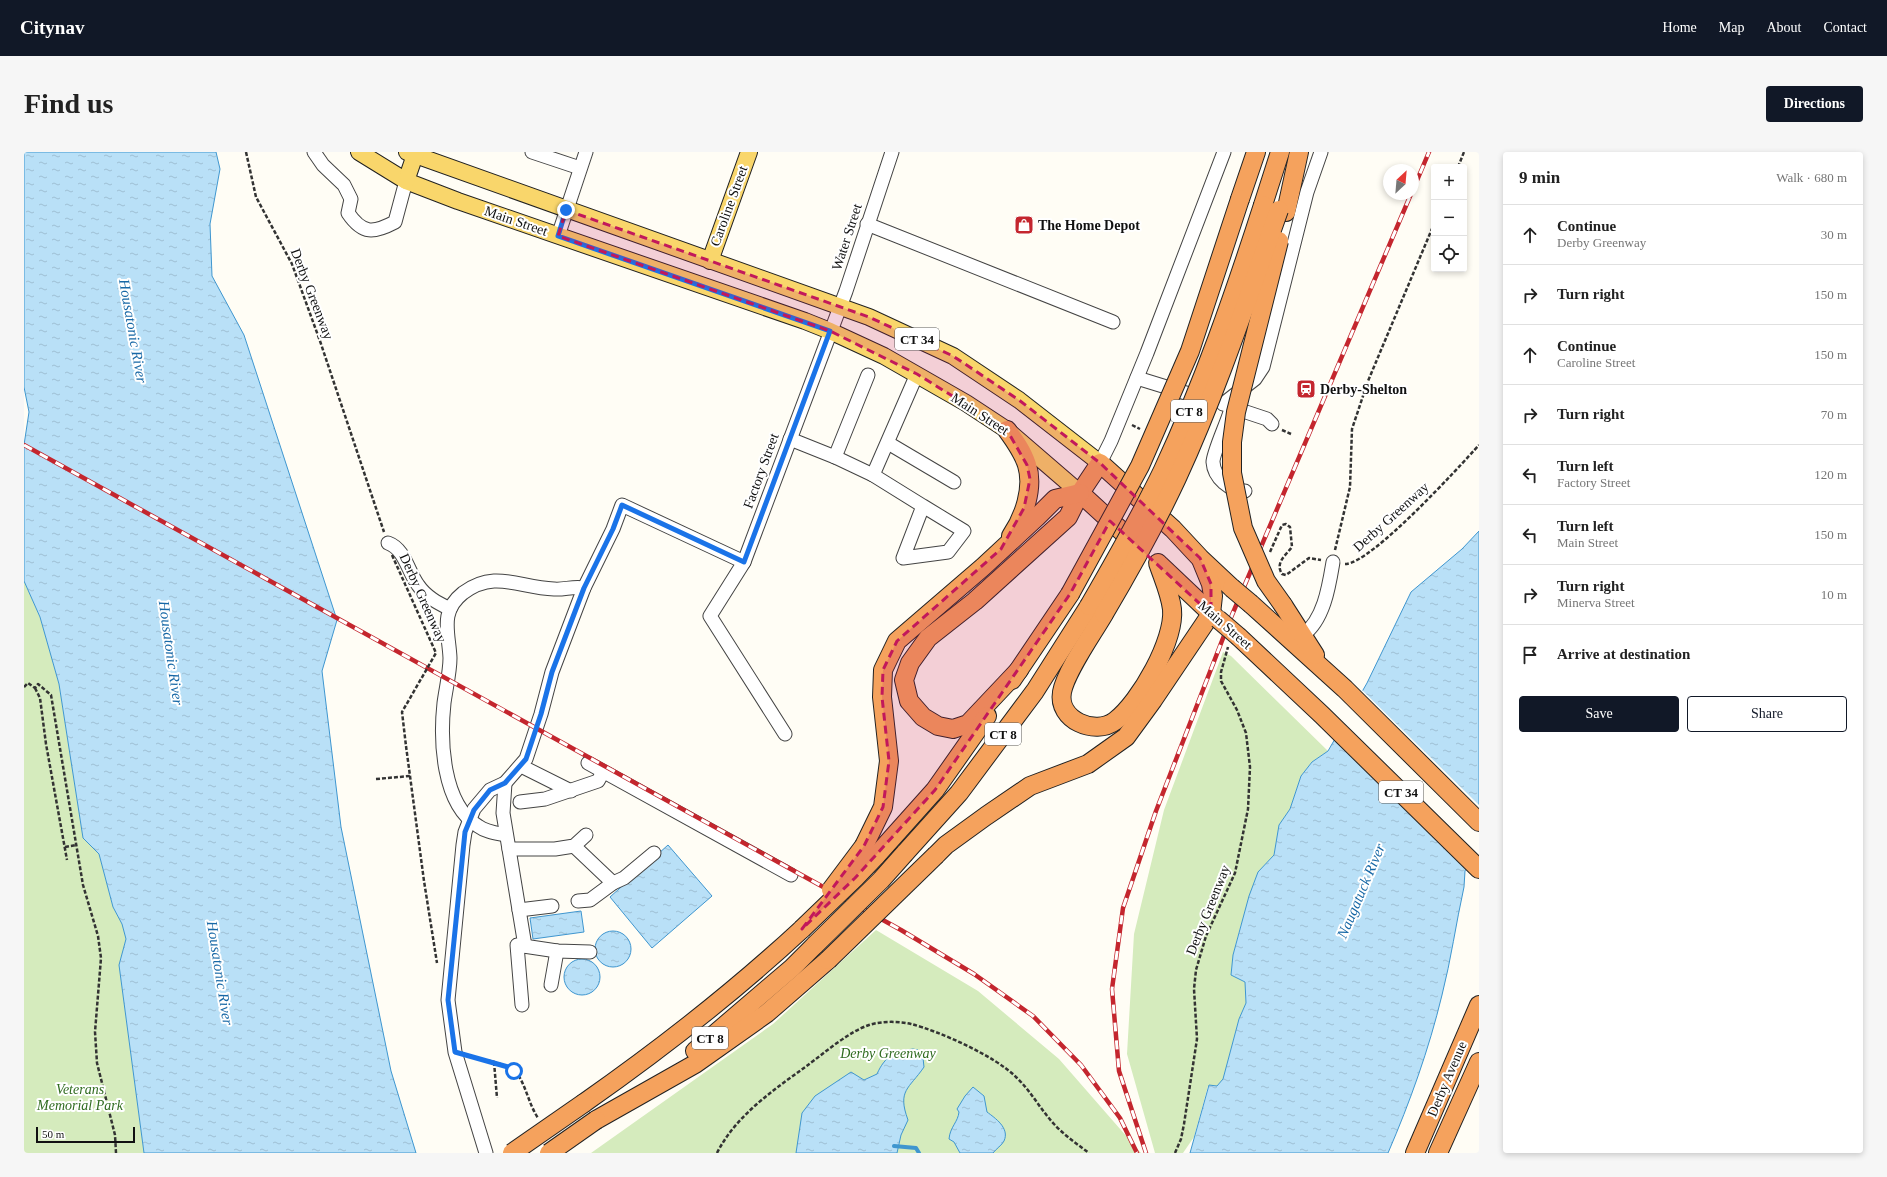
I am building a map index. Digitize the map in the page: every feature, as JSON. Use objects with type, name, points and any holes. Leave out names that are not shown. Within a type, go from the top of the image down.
[{"type":"highway","name":"CT 8","points":[[512,1153],[663,1047],[755,973],[802,929],[870,851],[935,790],[1070,594],[1140,466],[1190,351],[1256,152]]},
{"type":"highway","points":[[1280,152],[1276,209],[1236,412],[1232,442],[1232,473],[1243,528],[1266,581],[1303,635],[1323,668]]},
{"type":"highway","points":[[1158,563],[1169,595],[1172,610],[1171,627],[1166,644],[1147,682],[1135,699],[1115,721],[1097,727],[1077,722],[1070,716],[1062,701],[1062,692],[1077,660],[1097,610],[1163,507],[1193,442],[1232,345],[1276,209],[1299,152]]},
{"type":"highway","points":[[1001,549],[1012,534],[1022,515],[1029,491],[1030,479],[1027,465],[1021,451],[1007,430]]},
{"type":"highway","points":[[1019,670],[968,724],[953,729],[938,726],[923,717],[909,701],[904,680],[910,663],[928,638],[975,601],[1068,517],[1080,493],[1100,463]]},
{"type":"highway","name":"Main Street","points":[[1100,463],[1173,529],[1200,558],[1232,588],[1323,668],[1479,822]]},
{"type":"highway","points":[[870,851],[883,807],[889,761],[882,697],[884,670],[897,640],[1037,517],[1054,499],[1080,493]]},
{"type":"highway","name":"Main Street","points":[[1080,493],[1158,563],[1215,617],[1235,639],[1330,722],[1476,866]]},
{"type":"highway","points":[[596,1120],[695,1064],[767,1013],[828,960],[946,845],[986,816],[1030,786],[1088,764],[1126,737],[1215,617],[1211,584],[1200,558]]},
{"type":"highway","name":"CT 8","points":[[549,1153],[700,1047],[792,968],[882,880],[959,793],[1097,610]]},
{"type":"highway","name":"Derby Avenue","points":[[1415,1153],[1479,1005]]},
{"type":"highway","name":"Derby Avenue","points":[[1438,1153],[1479,1062]]},
{"type":"highway","points":[[1443,1091],[1462,1100]]},
{"type":"main road","name":"Main Street","points":[[359,152],[406,181],[830,331],[918,374],[1007,430],[1080,493]]},
{"type":"main road","name":"Caroline Street","points":[[710,260],[750,152]]},
{"type":"main road","name":"Main Street","points":[[413,153],[566,210],[869,317],[953,356],[1019,400],[1100,463]]},
{"type":"main road","points":[[406,181],[413,153]]},
{"type":"street","points":[[314,152],[323,165],[344,185],[351,199],[348,213],[354,222],[367,230],[378,230],[395,222],[406,181]]},
{"type":"street","points":[[532,152],[580,168]]},
{"type":"street","points":[[558,236],[586,152]]},
{"type":"street","name":"Water Street","points":[[830,331],[892,152]]},
{"type":"street","points":[[1100,463],[1111,441],[1137,378],[1224,152]]},
{"type":"street","points":[[1245,491],[1240,491],[1224,484],[1217,473],[1213,462],[1228,406],[1255,379],[1264,367],[1308,192],[1321,152]]},
{"type":"street","points":[[867,224],[1112,322]]},
{"type":"street","name":"Factory Street","points":[[785,734],[710,616],[744,562],[830,331]]},
{"type":"street","points":[[873,475],[888,444],[911,386],[918,374]]},
{"type":"street","points":[[835,457],[868,375]]},
{"type":"street","points":[[1137,378],[1267,419],[1272,424]]},
{"type":"street","points":[[790,439],[835,457],[873,475],[964,531],[948,552],[903,558],[923,506]]},
{"type":"street","points":[[888,444],[954,482]]},
{"type":"street","points":[[486,1153],[455,1052],[448,1000],[463,845],[469,820],[474,810],[490,790],[505,783],[521,766],[530,750],[552,672],[584,588],[613,529],[622,505],[744,562]]},
{"type":"street","points":[[390,549],[398,549],[418,586],[424,592],[437,602],[450,609]]},
{"type":"street","points":[[1303,635],[1310,630],[1318,618],[1330,579],[1333,562]]},
{"type":"street","points":[[506,835],[486,831],[469,820],[456,804],[449,782],[442,742],[444,704],[450,657],[446,623],[450,609],[463,593],[479,584],[492,581],[504,580],[554,589],[574,586],[584,588]]},
{"type":"street","points":[[588,763],[791,875]]},
{"type":"street","points":[[521,766],[571,791]]},
{"type":"street","points":[[520,802],[546,799],[571,791],[598,781],[603,772]]},
{"type":"street","points":[[505,783],[503,812],[525,946]]},
{"type":"street","points":[[509,849],[555,849],[574,846],[586,835]]},
{"type":"street","points":[[574,846],[613,883]]},
{"type":"street","points":[[578,901],[590,900],[613,883],[624,878],[654,853]]},
{"type":"street","points":[[519,910],[552,906]]},
{"type":"street","points":[[522,1005],[517,945],[557,951],[590,952]]},
{"type":"street","points":[[551,985],[557,951]]},
{"type":"path","name":"Derby Greenway","points":[[246,152],[256,197],[288,257],[299,284],[390,549],[436,653],[402,712],[424,881],[439,970]]},
{"type":"path","points":[[1459,164],[1464,152]]},
{"type":"path","points":[[1333,562],[1350,487],[1352,430],[1368,381],[1431,231]]},
{"type":"path","points":[[1132,425],[1141,429]]},
{"type":"path","name":"Derby Greenway","points":[[1269,553],[1282,525],[1286,524],[1290,527],[1292,547],[1279,564],[1279,569],[1282,574],[1286,575],[1310,558],[1350,564],[1357,561],[1370,552],[1444,483],[1479,445]]},
{"type":"path","name":"Derby Greenway","points":[[1176,1153],[1184,1124],[1197,1039],[1194,989],[1197,964],[1206,936],[1235,873],[1248,809],[1250,767],[1246,733],[1237,710],[1221,681],[1223,663],[1235,639]]},
{"type":"path","points":[[24,687],[28,683],[35,688],[40,698],[46,744],[67,860]]},
{"type":"path","points":[[35,688],[38,684],[51,695],[83,885],[98,936],[101,958],[95,1032],[97,1062],[115,1135],[116,1153]]},
{"type":"path","points":[[376,779],[410,776]]},
{"type":"path","points":[[64,847],[76,845]]},
{"type":"path","points":[[717,1153],[747,1114],[786,1081],[857,1030],[879,1023],[895,1022],[910,1024],[951,1039],[988,1057],[1005,1068],[1016,1076],[1054,1124],[1089,1153]]},
{"type":"path","points":[[455,1052],[508,1067],[520,1077],[533,1110],[542,1124]]},
{"type":"path","points":[[494,1062],[496,1098]]},
{"type":"highlighted area","points":[[566,210],[869,317],[953,356],[1019,400],[1100,463],[1200,558],[1211,584],[1211,614],[1110,521],[1070,594],[935,790],[855,878],[802,929],[864,846],[883,807],[889,761],[882,697],[883,670],[897,641],[1001,549],[1024,508],[1030,479],[1027,465],[1007,430],[917,374],[830,331],[558,236]]},
{"type":"green space","name":"Veterans Memorial Park","points":[[24,581],[40,617],[59,684],[83,838],[99,854],[113,907],[122,924],[126,939],[119,965],[144,1153],[24,1153]]},
{"type":"green space","points":[[1223,652],[1231,656],[1328,751],[1312,762],[1301,776],[1290,809],[1279,825],[1274,855],[1258,872],[1240,928],[1233,955],[1231,975],[1245,982],[1246,1003],[1239,1019],[1223,1079],[1217,1086],[1208,1086],[1194,1137],[1183,1153],[1155,1153],[1127,1054],[1134,934],[1164,810]]},
{"type":"green space","name":"Derby Greenway","points":[[876,930],[978,991],[1059,1059],[1141,1153],[591,1153],[773,1024]]},
{"type":"water","name":"Housatonic River","points":[[24,152],[216,152],[220,169],[210,224],[212,276],[244,335],[337,620],[322,671],[341,827],[391,1071],[416,1153],[144,1153],[119,965],[126,939],[122,924],[113,907],[99,854],[83,838],[59,684],[40,617],[24,581],[24,445],[29,412],[24,387]]},
{"type":"water","name":"Naugatuck River","points":[[1479,531],[1479,841],[1465,871],[1464,887],[1448,968],[1431,1035],[1411,1095],[1388,1153],[1190,1153],[1209,1085],[1217,1086],[1223,1079],[1239,1019],[1246,1003],[1245,982],[1231,975],[1233,955],[1249,896],[1258,872],[1274,855],[1279,825],[1290,809],[1301,776],[1312,762],[1328,751],[1367,683],[1411,592],[1462,549]]},
{"type":"water","points":[[668,845],[712,896],[652,948],[610,897]]},
{"type":"water","points":[[581,911],[584,932],[533,939],[530,918]]},
{"type":"water","points":[[617,931],[626,936],[630,942],[630,956],[626,962],[617,967],[609,967],[600,962],[596,956],[595,945],[600,936],[606,932]]},
{"type":"water","points":[[586,959],[595,964],[599,970],[599,984],[595,990],[586,995],[578,995],[569,990],[565,984],[564,973],[569,964],[575,960]]},
{"type":"water","points":[[913,1049],[918,1050],[923,1058],[924,1067],[906,1090],[904,1096],[905,1110],[908,1120],[901,1135],[897,1153],[796,1153],[802,1113],[815,1096],[851,1072],[864,1080],[877,1074],[883,1063],[895,1053]]},
{"type":"water","points":[[973,1087],[984,1096],[987,1112],[1001,1124],[1005,1132],[1004,1141],[993,1153],[960,1153],[954,1142],[949,1139],[958,1116],[959,1112],[957,1109]]},
{"type":"pier","points":[[1361,689],[1479,805],[1479,845],[1467,871],[1333,739]]},
{"type":"waterway","points":[[894,1146],[916,1148],[919,1153]]},
{"type":"railway","points":[[1419,176],[1429,152]]},
{"type":"railway","points":[[1146,1153],[1119,1071],[1112,989],[1123,908],[1156,811],[1232,615],[1408,200]]},
{"type":"railway","points":[[24,445],[901,930],[974,974],[1033,1016],[1081,1065],[1120,1118],[1137,1153]]},
{"type":"place","name":"The Home Depot","points":[[1024,225]]},
{"type":"place","name":"Derby-Shelton","points":[[1306,389]]},
{"type":"route","points":[[514,1071],[494,1062],[455,1052],[448,1000],[449,983],[463,845],[469,820],[474,810],[490,790],[505,783],[526,759],[541,714],[552,672],[584,588],[613,529],[622,505],[744,562],[830,331],[703,285],[558,236],[566,210]]}]
